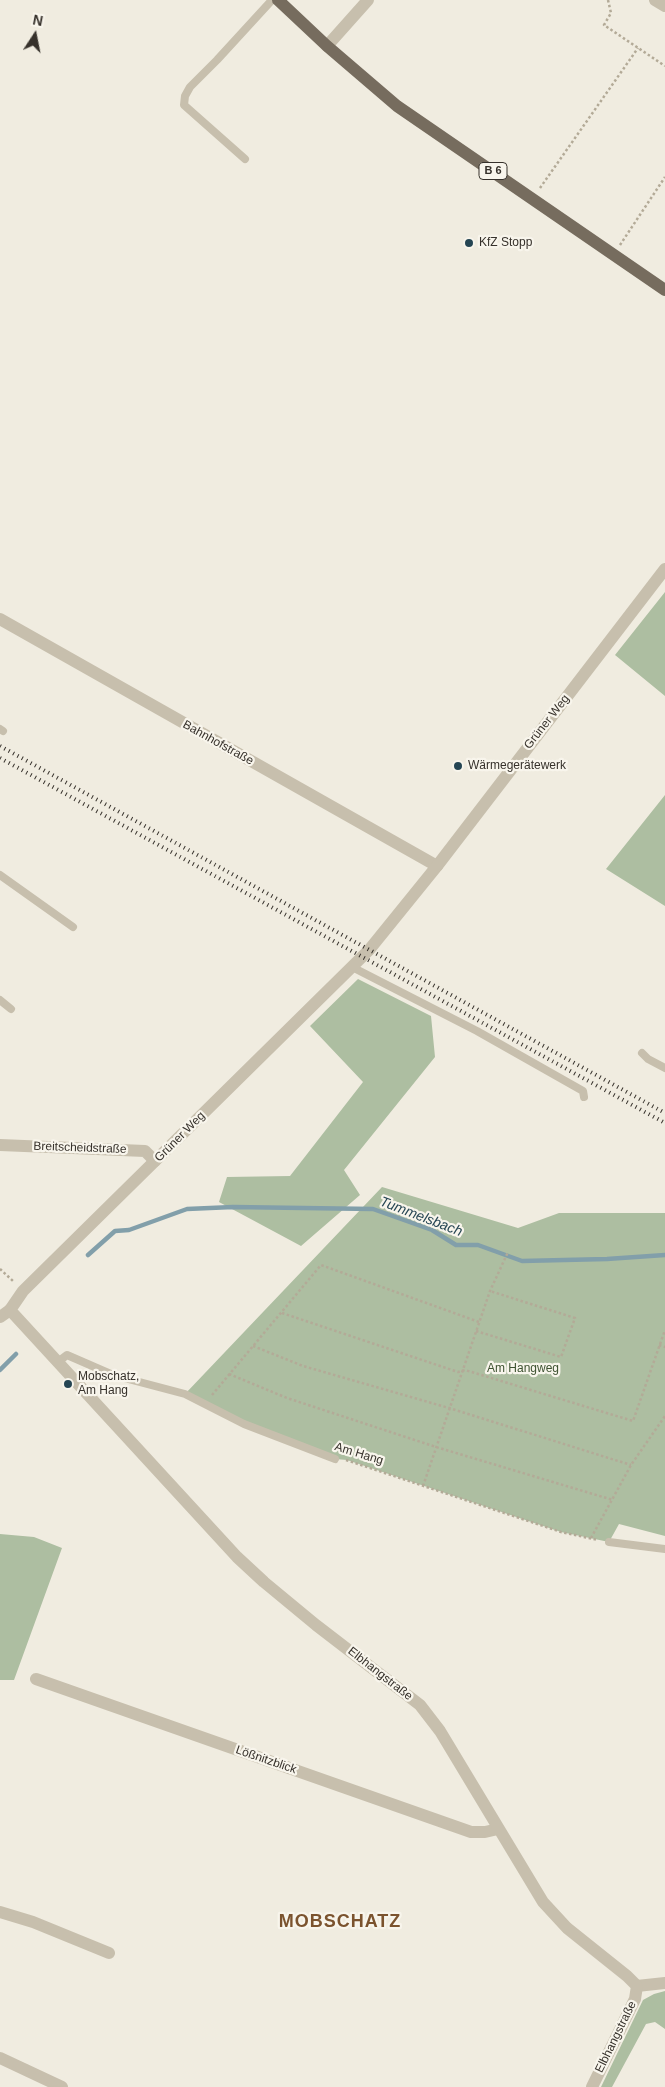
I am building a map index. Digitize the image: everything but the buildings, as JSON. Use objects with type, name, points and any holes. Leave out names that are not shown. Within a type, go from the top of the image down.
[{"type":"main road","name":"B 6","points":[[278,0],[327,46],[397,106],[665,290]]},
{"type":"street","points":[[327,46],[368,0]]},
{"type":"street","points":[[655,0],[665,6]]},
{"type":"street","name":"Grüner Weg","points":[[5,1313],[23,1290],[369,950],[437,866],[665,569]]},
{"type":"street","name":"Bahnhofstraße","points":[[0,619],[437,866]]},
{"type":"street","name":"Breitscheidstraße","points":[[0,1145],[145,1151],[155,1161]]},
{"type":"street","name":"Elbhangstraße","points":[[5,1313],[58,1361],[209,1527],[264,1582],[420,1705],[440,1731],[498,1829],[553,1915],[637,1986],[635,1999],[592,2087]]},
{"type":"street","name":"Lößnitzblick","points":[[36,1679],[471,1832],[485,1832],[498,1829]]},
{"type":"street","points":[[0,1912],[33,1922],[109,1953]]},
{"type":"street","points":[[637,1986],[665,1983]]},
{"type":"street","points":[[0,2058],[62,2087]]},
{"type":"lane","points":[[245,159],[184,105],[185,96],[190,87],[272,0]]},
{"type":"lane","points":[[0,874],[73,926]]},
{"type":"lane","points":[[352,966],[485,1035],[583,1091],[584,1097]]},
{"type":"lane","points":[[0,1000],[11,1008]]},
{"type":"lane","points":[[642,1053],[648,1059],[665,1068]]},
{"type":"lane","name":"Am Hang","points":[[58,1361],[67,1354],[113,1375],[185,1394],[244,1424],[334,1459]]},
{"type":"lane","points":[[609,1542],[665,1548]]},
{"type":"path","points":[[608,0],[611,13],[604,25],[665,66]]},
{"type":"path","points":[[539,189],[638,48]]},
{"type":"path","points":[[621,244],[665,177]]},
{"type":"path","points":[[423,1486],[490,1291],[508,1252]]},
{"type":"path","points":[[204,1404],[321,1265],[480,1322]]},
{"type":"path","points":[[0,1269],[23,1290]]},
{"type":"path","points":[[476,1331],[561,1358],[575,1318],[490,1291]]},
{"type":"path","points":[[282,1312],[458,1372],[465,1370],[633,1421],[665,1330]]},
{"type":"path","points":[[659,1345],[665,1347]]},
{"type":"path","points":[[253,1346],[303,1366],[449,1408],[631,1465]]},
{"type":"path","points":[[230,1374],[287,1398],[436,1447],[613,1500]]},
{"type":"path","points":[[591,1538],[631,1465],[665,1416]]},
{"type":"path","name":"Am Hang","points":[[334,1459],[346,1460],[560,1532],[609,1542]]},
{"type":"green space","points":[[665,592],[665,696],[615,655]]},
{"type":"green space","points":[[665,795],[665,906],[606,869]]},
{"type":"green space","points":[[358,979],[431,1016],[435,1057],[344,1170],[360,1195],[301,1246],[219,1202],[227,1177],[290,1176],[363,1082],[310,1026]]},
{"type":"green space","name":"Am Hangweg","points":[[382,1187],[518,1228],[559,1213],[665,1213],[665,1536],[619,1524],[609,1542],[561,1532],[347,1460],[335,1459],[244,1424],[185,1394]]},
{"type":"green space","points":[[0,1534],[34,1537],[62,1548],[14,1680],[0,1680]]},
{"type":"green space","points":[[665,1991],[665,2029],[655,2022],[646,2024],[612,2087],[601,2087],[643,2000]]},
{"type":"waterway","name":"Tummelsbach","points":[[88,1255],[115,1231],[129,1230],[187,1209],[233,1207],[373,1209],[432,1230],[456,1245],[478,1245],[522,1261],[607,1259],[665,1255]]},
{"type":"waterway","name":"Tummelsbach","points":[[0,1370],[16,1354]]},
{"type":"railway","points":[[0,746],[665,1113]]},
{"type":"railway","points":[[0,758],[665,1123]]},
{"type":"place","name":"KfZ Stopp","points":[[469,243]]},
{"type":"place","name":"Wärmegerätewerk","points":[[458,766]]},
{"type":"place","name":"Mobschatz, Am Hang","points":[[68,1384]]},
{"type":"district","name":"MOBSCHATZ","points":[[340,1922]]}]
